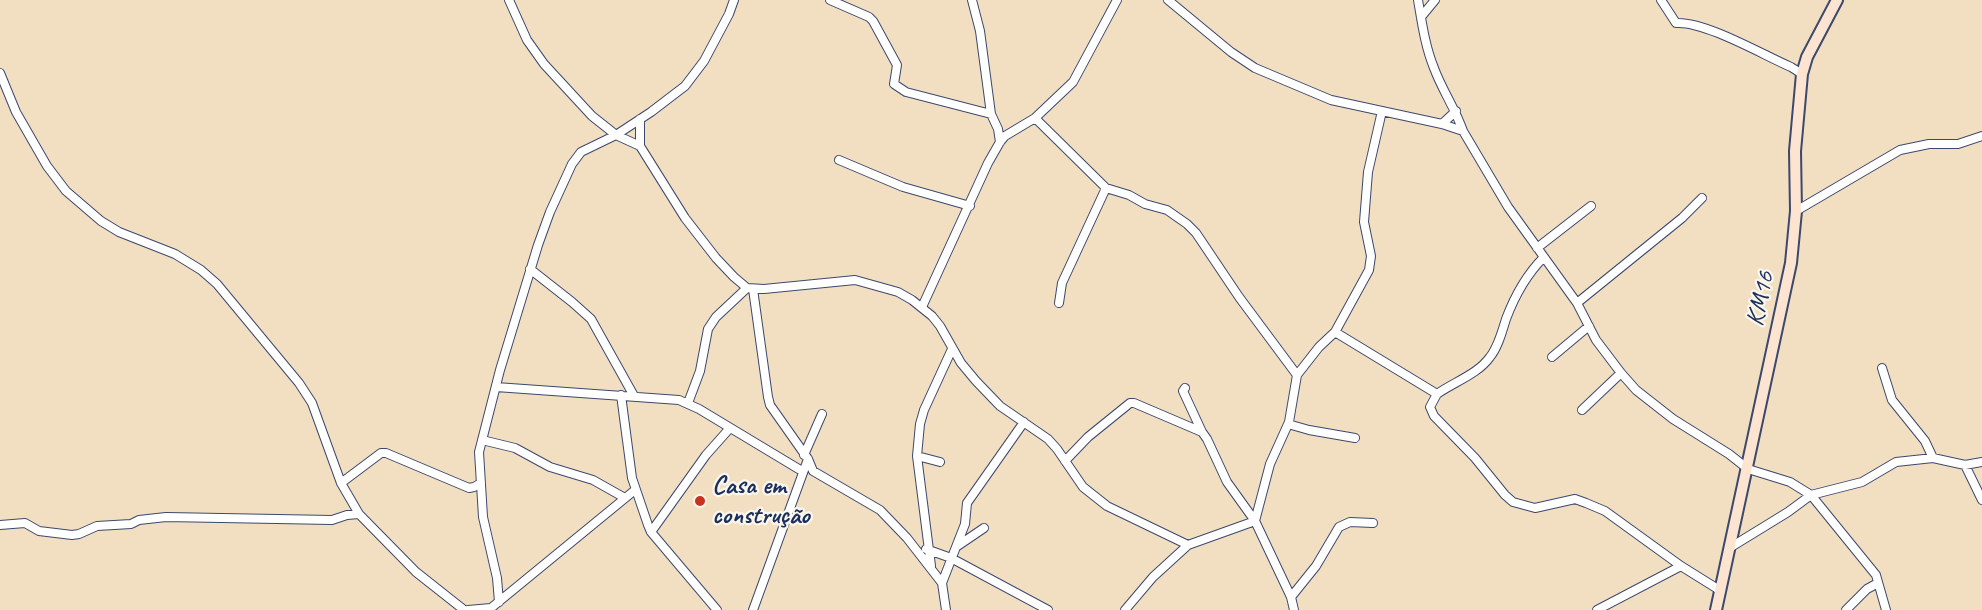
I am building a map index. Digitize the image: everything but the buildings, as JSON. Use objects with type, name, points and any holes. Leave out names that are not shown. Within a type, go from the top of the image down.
[{"type":"street","points":[[509,0],[527,40],[544,64],[592,116],[616,135],[639,147],[685,219],[716,258],[750,288],[769,401],[813,471],[880,510],[932,568],[942,583],[946,610]]},
{"type":"street","points":[[499,602],[497,578],[483,517],[479,452],[530,269],[550,212],[572,164],[581,152],[616,135],[640,119],[685,86],[694,76],[729,14],[734,0]]},
{"type":"street","points":[[830,0],[869,17],[873,21],[897,64],[894,84],[917,96],[991,114]]},
{"type":"street","points":[[972,0],[980,31],[991,114],[998,129],[1000,142]]},
{"type":"street","points":[[922,307],[988,163],[1000,142],[1015,129],[1035,118],[1073,82],[1117,0]]},
{"type":"street","points":[[1168,0],[1255,68],[1330,100],[1442,124],[1463,132]]},
{"type":"street","points":[[1418,0],[1426,45],[1434,69],[1456,111],[1463,132],[1508,207],[1576,303],[1596,340],[1621,373],[1636,390],[1673,419],[1748,468],[1790,482],[1811,495],[1876,575],[1886,610]]},
{"type":"street","points":[[1421,17],[1435,0]]},
{"type":"street","points":[[1661,0],[1676,22],[1685,22],[1709,30],[1802,74]]},
{"type":"street","name":"KM16","points":[[1716,610],[1791,262],[1796,211],[1795,151],[1802,74],[1810,49],[1837,0]]},
{"type":"street","points":[[0,73],[16,112],[47,166],[66,191],[101,221],[119,232],[175,254],[218,284],[289,369],[312,403],[341,483],[359,514],[416,572],[466,610],[493,609],[635,490]]},
{"type":"street","points":[[1255,521],[1270,464],[1288,424],[1297,375],[1319,347],[1335,332],[1369,270],[1371,262],[1364,222],[1368,172],[1382,111]]},
{"type":"street","points":[[1442,124],[1456,111]]},
{"type":"street","points":[[1035,118],[1106,188],[1129,195],[1145,204],[1167,210],[1186,224],[1200,238],[1239,297],[1297,375]]},
{"type":"street","points":[[639,147],[640,119]]},
{"type":"street","points":[[1796,211],[1900,150],[1929,144],[1958,144],[1982,136]]},
{"type":"street","points":[[839,160],[903,187],[969,206]]},
{"type":"street","points":[[1059,303],[1062,283],[1106,188]]},
{"type":"street","points":[[1576,303],[1682,218],[1702,198]]},
{"type":"street","points":[[1537,248],[1591,206]]},
{"type":"street","points":[[1544,257],[1521,284],[1499,341],[1488,360],[1437,394],[1430,407],[1434,416],[1460,442],[1505,495],[1514,502],[1535,508],[1575,499],[1605,511],[1720,591]]},
{"type":"street","points":[[530,269],[591,320],[634,396]]},
{"type":"street","points":[[688,403],[697,379],[708,329],[716,317],[750,288],[855,280],[898,292],[922,307],[940,326],[961,363],[1000,406],[1048,439],[1083,486],[1107,506],[1188,545]]},
{"type":"street","points":[[1552,357],[1589,326]]},
{"type":"street","points":[[1335,332],[1437,394]]},
{"type":"street","points":[[932,568],[916,456],[924,410],[952,349]]},
{"type":"street","points":[[1882,368],[1892,400],[1925,441],[1932,458]]},
{"type":"street","points":[[1582,410],[1621,373]]},
{"type":"street","points":[[496,387],[634,396],[688,403],[802,471]]},
{"type":"street","points":[[1185,388],[1183,391],[1227,482],[1255,521],[1291,597],[1294,610]]},
{"type":"street","points":[[621,395],[635,490],[651,532],[717,610]]},
{"type":"street","points":[[1065,461],[1088,437],[1130,403],[1202,432]]},
{"type":"street","points":[[753,610],[822,414]]},
{"type":"street","points":[[942,583],[964,525],[967,503],[1024,422]]},
{"type":"street","points":[[1288,424],[1354,438]]},
{"type":"street","points":[[651,532],[706,455],[730,428]]},
{"type":"street","points":[[482,440],[515,448],[550,467],[594,480],[625,498]]},
{"type":"street","points":[[341,483],[381,453],[386,453],[469,488],[481,483]]},
{"type":"street","points":[[916,456],[940,462]]},
{"type":"street","points":[[1731,547],[1811,495],[1862,482],[1896,462],[1932,458],[1965,465],[1982,462]]},
{"type":"street","points":[[1965,465],[1982,500]]},
{"type":"street","points":[[0,525],[25,523],[39,531],[72,535],[97,526],[131,524],[139,520],[166,517],[332,520],[359,514]]},
{"type":"street","points":[[1125,610],[1153,577],[1188,545],[1255,521]]},
{"type":"street","points":[[1291,597],[1316,566],[1339,526],[1350,522],[1374,523]]},
{"type":"street","points":[[956,547],[984,528]]},
{"type":"street","points":[[913,546],[951,558],[1048,610]]},
{"type":"street","points":[[1597,610],[1682,566]]},
{"type":"street","points":[[1846,610],[1867,589],[1878,583]]},
{"type":"place","name":"Casa em construção","points":[[700,501]]}]
